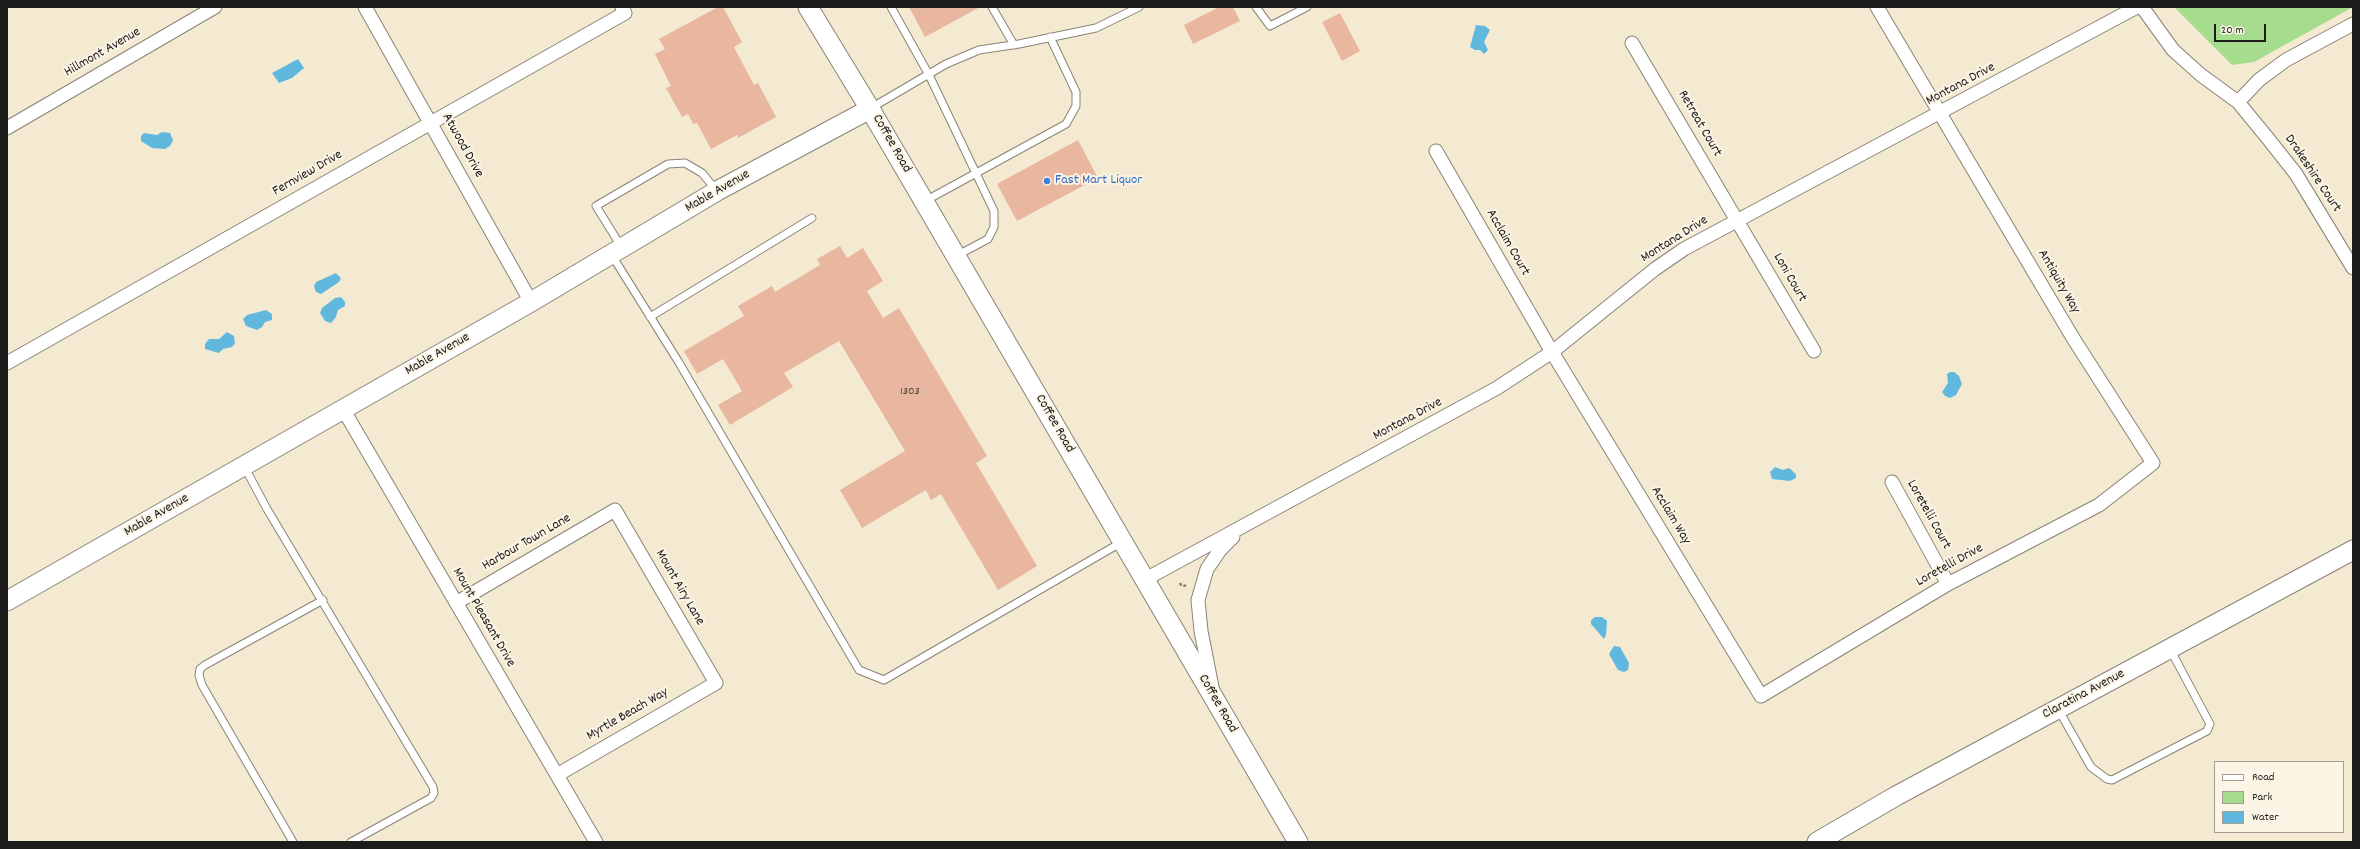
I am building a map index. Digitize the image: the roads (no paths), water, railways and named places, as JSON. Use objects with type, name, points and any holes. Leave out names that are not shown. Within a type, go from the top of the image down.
[{"type":"main road","name":"Coffee Road","points":[[808,7],[870,109],[1298,842]]},
{"type":"main road","name":"Mable Avenue","points":[[7,602],[531,302],[717,192],[870,109]]},
{"type":"main road","name":"Claratina Avenue","points":[[1817,842],[1896,796],[2353,550]]},
{"type":"street","name":"Hillmont Avenue","points":[[7,128],[215,7]]},
{"type":"street","name":"Atwood Drive","points":[[364,7],[531,302]]},
{"type":"street","name":"Antiquity Way","points":[[1877,7],[2073,338],[2153,463]]},
{"type":"street","name":"Montana Drive","points":[[1144,580],[1449,416],[1497,388],[1552,352],[1655,269],[1684,250],[1941,114],[2137,7]]},
{"type":"street","name":"Drakeshire Court","points":[[2142,7],[2173,50],[2201,75],[2238,102],[2296,174],[2353,268]]},
{"type":"street","name":"Fernview Drive","points":[[7,363],[431,123],[624,10]]},
{"type":"street","points":[[2238,102],[2259,80],[2286,60],[2353,24]]},
{"type":"street","name":"Retreat Court","points":[[1632,43],[1737,222]]},
{"type":"street","name":"Acclaim Court","points":[[1436,150],[1552,352]]},
{"type":"street","name":"Loni Court","points":[[1737,222],[1814,351]]},
{"type":"street","name":"Acclaim Way","points":[[1552,352],[1761,696]]},
{"type":"street","name":"Mount Pleasant Drive","points":[[343,409],[596,842]]},
{"type":"street","name":"Loretelli Drive","points":[[1761,696],[1948,584],[2099,505],[2153,463]]},
{"type":"street","name":"Loretelli Court","points":[[1892,482],[1948,584]]},
{"type":"street","name":"Harbour Town Lane","points":[[456,603],[615,510]]},
{"type":"street","name":"Mount Airy Lane","points":[[615,510],[716,683]]},
{"type":"street","name":"Montana Drive","points":[[1214,699],[1201,631],[1198,600],[1207,569],[1220,550],[1246,525]]},
{"type":"street","name":"Myrtle Beach Way","points":[[557,775],[716,683]]},
{"type":"lane","points":[[891,7],[929,75],[994,211],[994,227],[988,239],[956,256]]},
{"type":"lane","points":[[992,7],[1014,44]]},
{"type":"lane","points":[[870,109],[929,75],[979,50],[1096,28],[1140,7]]},
{"type":"lane","points":[[1256,7],[1264,22],[1270,26],[1307,7]]},
{"type":"lane","points":[[924,202],[1066,124],[1076,106],[1076,92],[1050,37]]},
{"type":"lane","points":[[717,192],[702,173],[685,163],[668,164],[596,206],[616,251],[650,317],[860,670],[884,680],[1122,541]]},
{"type":"lane","points":[[650,317],[812,218]]},
{"type":"lane","points":[[244,466],[267,510],[324,600],[433,787],[434,793],[431,798],[351,842]]},
{"type":"lane","points":[[293,842],[202,685],[199,675],[200,669],[205,665],[324,600]]},
{"type":"lane","points":[[2058,709],[2091,767],[2107,779],[2112,780],[2207,731],[2210,728],[2210,724],[2170,649]]},
{"type":"water","points":[[1476,25],[1485,26],[1490,30],[1484,42],[1488,50],[1484,54],[1480,50],[1475,50],[1470,47]]},
{"type":"water","points":[[298,59],[304,68],[292,78],[279,83],[272,73]]},
{"type":"water","points":[[162,132],[170,133],[173,140],[170,146],[165,149],[152,148],[141,141],[141,136],[144,133],[157,135]]},
{"type":"water","points":[[336,273],[341,278],[339,282],[321,294],[316,292],[314,286],[316,282]]},
{"type":"water","points":[[341,297],[345,302],[345,306],[338,310],[336,317],[331,323],[325,321],[320,313],[322,308],[335,298]]},
{"type":"water","points":[[266,310],[272,314],[272,320],[265,322],[262,327],[257,330],[246,326],[243,319],[247,315]]},
{"type":"water","points":[[227,332],[234,336],[235,343],[232,347],[223,349],[219,353],[205,349],[205,344],[209,339],[219,339]]},
{"type":"water","points":[[1954,372],[1959,376],[1962,384],[1956,395],[1950,398],[1945,396],[1942,392],[1948,383],[1947,374]]},
{"type":"water","points":[[1775,467],[1783,470],[1789,468],[1796,474],[1796,478],[1790,481],[1772,479],[1770,472]]},
{"type":"water","points":[[1595,617],[1602,617],[1607,621],[1606,635],[1604,639],[1591,624],[1591,620]]},
{"type":"water","points":[[1614,646],[1620,647],[1629,663],[1628,670],[1624,672],[1618,670],[1609,654]]},
{"type":"place","name":"Fast Mart Liquor","points":[[1047,181]]}]
